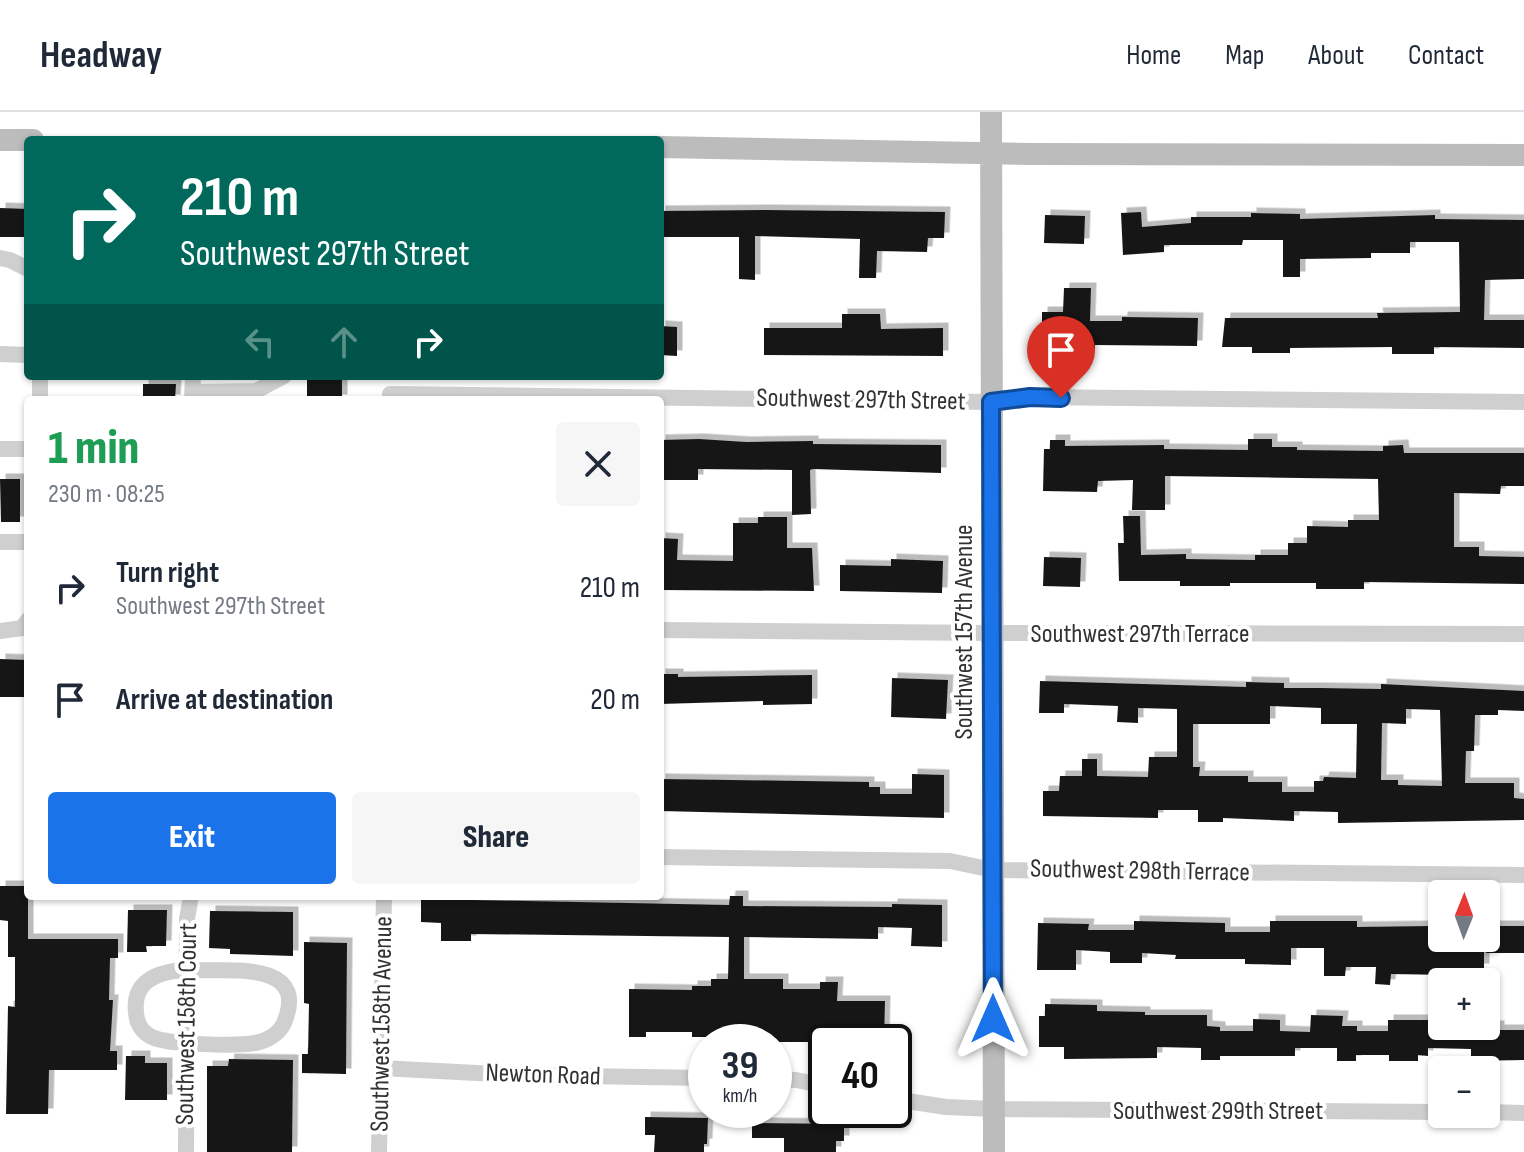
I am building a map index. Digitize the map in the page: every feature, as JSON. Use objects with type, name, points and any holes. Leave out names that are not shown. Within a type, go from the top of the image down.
[{"type":"street","name":"Southwest 157th Avenue","points":[[991,112],[994,1152]]},
{"type":"street","points":[[0,140],[24,140]]},
{"type":"street","points":[[664,147],[991,153],[1524,155]]},
{"type":"street","points":[[0,258],[24,267]]},
{"type":"street","points":[[0,354],[24,355]]},
{"type":"street","points":[[193,389],[256,391],[277,380]]},
{"type":"street","name":"Southwest 297th Street","points":[[664,399],[991,402],[1030,397],[1524,402]]},
{"type":"street","points":[[0,449],[24,449]]},
{"type":"street","points":[[0,542],[24,542]]},
{"type":"street","points":[[0,631],[24,625]]},
{"type":"street","name":"Southwest 297th Terrace","points":[[664,630],[1524,634]]},
{"type":"street","name":"Southwest 298th Terrace","points":[[664,857],[950,861],[993,870],[1524,875]]},
{"type":"street","name":"Southwest 158th Court","points":[[186,1152],[187,919],[190,900]]},
{"type":"street","name":"Southwest 158th Avenue","points":[[379,1152],[384,900]]},
{"type":"street","points":[[188,971],[268,974],[280,979],[288,989],[284,1023],[278,1033],[266,1040],[255,1043],[187,1043],[150,1037],[139,1025],[134,1006],[139,988],[153,977],[188,971]]},
{"type":"street","name":"Newton Road","points":[[381,1068],[516,1075],[688,1078]]},
{"type":"street","points":[[912,1102],[993,1109]]},
{"type":"street","name":"Southwest 299th Street","points":[[993,1109],[1428,1112]]},
{"type":"street","points":[[1500,1112],[1524,1113]]},
{"type":"building","points":[[0,208],[24,209],[24,237],[0,237]]},
{"type":"building","points":[[664,211],[945,212],[944,238],[928,238],[927,252],[877,251],[876,278],[859,278],[860,239],[755,236],[755,280],[739,279],[739,237],[664,237]]},
{"type":"building","points":[[1141,212],[1142,227],[1191,223],[1191,217],[1251,217],[1251,213],[1300,214],[1300,219],[1435,215],[1435,219],[1524,220],[1524,279],[1485,280],[1484,320],[1524,320],[1524,348],[1434,347],[1434,354],[1392,354],[1392,347],[1290,348],[1290,353],[1252,353],[1252,347],[1222,347],[1225,318],[1378,318],[1377,313],[1460,312],[1459,242],[1410,242],[1410,253],[1371,253],[1371,258],[1300,259],[1300,277],[1283,277],[1283,240],[1243,240],[1242,245],[1164,245],[1164,252],[1123,255],[1121,213]]},
{"type":"building","points":[[1045,215],[1085,216],[1084,244],[1044,243]]},
{"type":"building","points":[[1064,288],[1091,288],[1090,321],[1122,321],[1122,317],[1198,318],[1197,346],[1095,345],[1095,350],[1042,349],[1042,312],[1063,312]]},
{"type":"building","points":[[842,314],[880,314],[881,329],[943,328],[943,356],[764,355],[764,328],[842,328]]},
{"type":"building","points":[[664,326],[677,327],[677,356],[664,355]]},
{"type":"building","points":[[307,380],[342,380],[342,396],[307,396]]},
{"type":"building","points":[[143,384],[176,384],[175,396],[143,396]]},
{"type":"building","points":[[1248,439],[1272,439],[1272,447],[1297,447],[1297,450],[1383,451],[1383,446],[1403,445],[1404,453],[1524,453],[1524,486],[1501,486],[1500,494],[1454,493],[1454,547],[1479,547],[1479,556],[1524,557],[1524,584],[1364,582],[1364,589],[1316,589],[1316,583],[1180,586],[1180,581],[1119,581],[1118,543],[1124,543],[1123,516],[1140,516],[1141,555],[1186,554],[1186,559],[1255,560],[1255,555],[1288,555],[1288,543],[1307,543],[1307,526],[1348,527],[1348,520],[1379,520],[1378,479],[1165,476],[1165,510],[1132,510],[1133,480],[1098,481],[1097,492],[1043,491],[1044,449],[1050,449],[1050,440],[1065,440],[1065,446],[1164,445],[1164,449],[1248,450]]},
{"type":"building","points":[[664,440],[941,445],[941,473],[813,469],[810,470],[811,514],[792,515],[792,470],[698,469],[698,480],[664,480]]},
{"type":"building","points":[[0,479],[20,479],[20,522],[1,522]]},
{"type":"building","points":[[758,517],[787,517],[787,548],[812,548],[814,591],[664,590],[664,538],[678,539],[677,560],[733,561],[733,523],[758,523]]},
{"type":"building","points":[[1044,557],[1081,558],[1080,587],[1043,586]]},
{"type":"building","points":[[891,559],[943,561],[942,593],[840,591],[840,565],[891,566]]},
{"type":"building","points":[[0,659],[24,660],[24,697],[0,697]]},
{"type":"building","points":[[664,674],[678,674],[678,677],[812,675],[812,704],[763,705],[763,701],[664,704]]},
{"type":"building","points":[[892,678],[948,680],[946,719],[891,717]]},
{"type":"building","points":[[1040,681],[1246,687],[1246,682],[1284,683],[1284,688],[1381,689],[1381,684],[1524,691],[1524,711],[1498,710],[1498,715],[1475,715],[1474,751],[1466,751],[1465,783],[1514,783],[1514,798],[1524,799],[1524,820],[1338,823],[1338,812],[1294,811],[1294,821],[1223,818],[1223,822],[1198,822],[1198,810],[1158,810],[1158,818],[1043,816],[1043,791],[1059,791],[1060,776],[1082,776],[1082,759],[1097,759],[1097,776],[1148,777],[1149,757],[1177,757],[1177,709],[1138,708],[1138,723],[1117,722],[1118,706],[1064,704],[1064,713],[1039,713]],"holes":[[[1270,706],[1321,708],[1321,724],[1357,724],[1356,778],[1324,777],[1323,781],[1314,781],[1314,792],[1282,792],[1282,782],[1248,782],[1248,776],[1199,776],[1200,767],[1193,767],[1193,724],[1270,724]],[[1406,709],[1440,710],[1442,786],[1398,785],[1398,780],[1381,780],[1382,723],[1406,724]]]},
{"type":"building","points":[[912,774],[944,775],[944,818],[664,811],[664,779],[869,782],[869,787],[880,787],[880,794],[912,794]]},
{"type":"building","points":[[0,886],[24,886],[24,900],[28,900],[28,939],[118,939],[118,958],[110,958],[109,1000],[113,1000],[110,1051],[117,1051],[117,1070],[49,1070],[48,1114],[6,1114],[8,1006],[15,1007],[15,957],[8,957],[8,921],[0,920]]},
{"type":"building","points":[[730,896],[743,896],[743,906],[942,905],[942,947],[911,946],[912,928],[878,927],[878,939],[744,937],[744,979],[783,979],[783,989],[820,989],[820,982],[838,982],[837,1001],[885,1001],[884,1024],[808,1024],[808,1042],[792,1042],[792,1024],[688,1024],[688,1032],[646,1032],[646,1037],[629,1037],[629,989],[692,990],[692,986],[711,986],[711,979],[728,979],[729,937],[471,934],[471,941],[441,941],[441,923],[421,922],[421,900],[729,905]]},
{"type":"building","points":[[128,910],[167,910],[166,946],[146,946],[147,952],[127,952]]},
{"type":"building","points":[[210,911],[293,912],[293,956],[230,954],[230,949],[209,948]]},
{"type":"building","points":[[1134,921],[1225,923],[1225,932],[1270,932],[1270,921],[1357,921],[1357,927],[1428,926],[1428,952],[1484,952],[1484,968],[1428,968],[1428,975],[1391,974],[1390,985],[1375,984],[1376,967],[1346,967],[1345,976],[1324,976],[1324,948],[1291,948],[1291,965],[1245,964],[1245,959],[1175,959],[1176,955],[1142,953],[1142,963],[1110,963],[1110,952],[1076,950],[1076,970],[1037,970],[1038,923],[1089,924],[1088,930],[1134,930]]},
{"type":"building","points":[[1500,926],[1524,926],[1524,953],[1486,953],[1500,952]]},
{"type":"building","points":[[304,942],[347,943],[346,1074],[302,1073],[302,1054],[308,1054],[309,1004],[304,1003]]},
{"type":"building","points":[[1045,1004],[1097,1005],[1097,1011],[1207,1015],[1207,1026],[1220,1027],[1220,1031],[1253,1031],[1253,1019],[1280,1020],[1280,1031],[1310,1032],[1311,1015],[1343,1016],[1342,1026],[1357,1026],[1357,1031],[1388,1031],[1388,1020],[1428,1020],[1428,1040],[1500,1040],[1500,1030],[1524,1030],[1524,1060],[1471,1056],[1471,1049],[1428,1048],[1428,1056],[1418,1055],[1418,1061],[1389,1061],[1389,1055],[1356,1055],[1356,1061],[1337,1061],[1337,1048],[1295,1048],[1295,1056],[1220,1056],[1220,1060],[1201,1060],[1201,1048],[1157,1047],[1157,1058],[1064,1059],[1064,1047],[1039,1047],[1039,1016],[1045,1016]]},
{"type":"building","points":[[126,1056],[145,1056],[145,1063],[167,1063],[167,1100],[125,1100]]},
{"type":"building","points":[[229,1059],[293,1060],[292,1152],[207,1152],[207,1066],[228,1066]]},
{"type":"building","points":[[645,1117],[688,1118],[688,1128],[708,1128],[704,1152],[654,1152],[655,1135],[645,1135]]},
{"type":"building","points":[[792,1123],[808,1124],[808,1128],[844,1128],[844,1141],[836,1141],[836,1152],[784,1152],[784,1138],[752,1138],[752,1128],[792,1128]]},
{"type":"route","points":[[993,1019],[991,402],[1030,397],[1061,398]]}]
